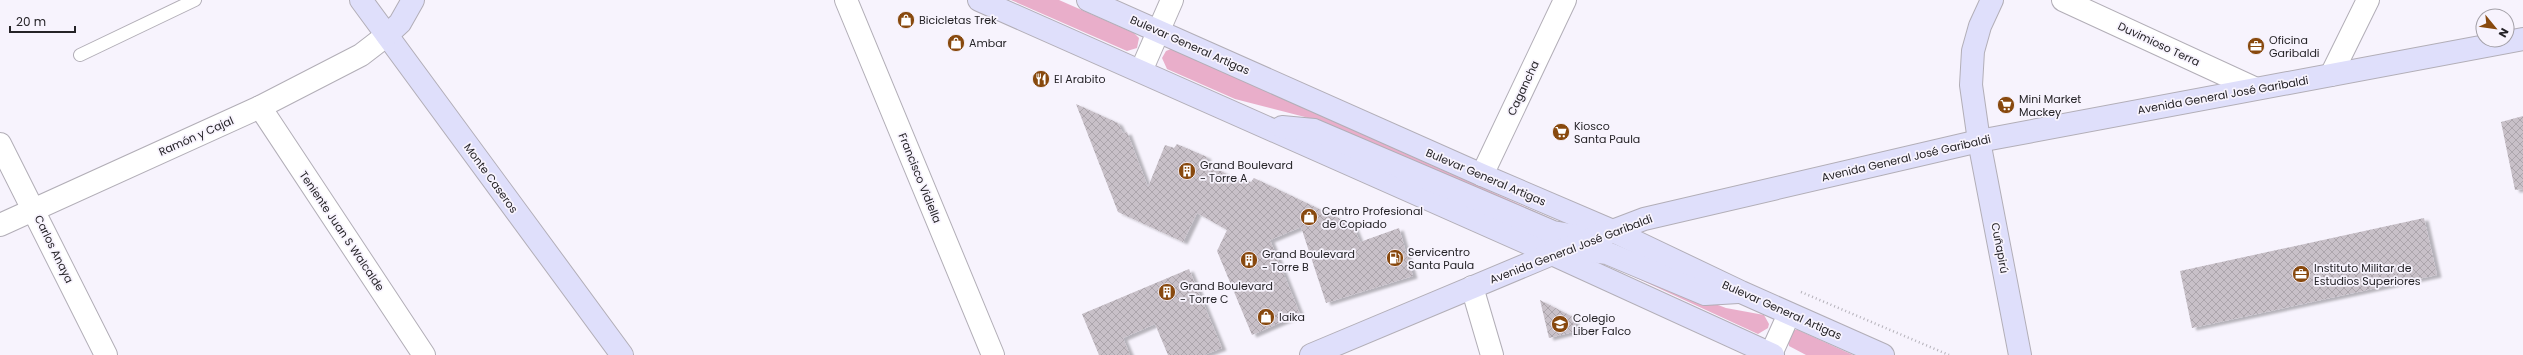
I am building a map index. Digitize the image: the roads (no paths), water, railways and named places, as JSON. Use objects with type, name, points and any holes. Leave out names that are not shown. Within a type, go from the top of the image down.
[{"type":"main road","name":"Monte Caseros","points":[[361,0],[622,355]]},
{"type":"main road","points":[[387,36],[400,23],[413,0]]},
{"type":"main road","points":[[980,0],[1552,254],[1772,355]]},
{"type":"main road","name":"Bulevar General Artigas","points":[[1088,0],[1482,175],[1613,231],[1741,292],[1883,355]]},
{"type":"main road","name":"Cuñapirú","points":[[1992,0],[1980,26],[1973,52],[1972,85],[1979,141],[2020,355]]},
{"type":"main road","name":"Avenida General José Garibaldi","points":[[1311,355],[1552,254],[1644,219],[1979,141],[2254,88],[2523,39]]},
{"type":"main road","points":[[1266,126],[1314,130],[1553,232],[1576,236],[1613,231]]},
{"type":"main road","points":[[1552,254],[1585,250],[1607,253],[1705,294],[1741,292]]},
{"type":"street","name":"Francisco Vidiella","points":[[846,0],[993,355]]},
{"type":"street","points":[[1141,71],[1172,0]]},
{"type":"street","name":"Cagancha","points":[[1482,175],[1565,0]]},
{"type":"street","name":"Duvimioso Terra","points":[[2063,0],[2254,88]]},
{"type":"street","points":[[2331,75],[2368,0]]},
{"type":"street","name":"Ramón y Cajal","points":[[0,225],[260,107],[361,55],[387,36]]},
{"type":"street","name":"Teniente Juan S Walcalde","points":[[260,107],[424,355]]},
{"type":"street","name":"Carlos Anaya","points":[[0,144],[34,209],[106,355]]},
{"type":"street","points":[[1472,287],[1492,355]]},
{"type":"street","points":[[1772,355],[1789,314]]},
{"type":"lane","points":[[80,56],[195,0]]},
{"type":"place","name":"Bicicletas Trek","points":[[906,20]]},
{"type":"place","name":"Ambar","points":[[956,43]]},
{"type":"place","name":"Oficina Garibaldi","points":[[2256,46]]},
{"type":"place","name":"El Arabito","points":[[1041,79]]},
{"type":"place","name":"Mini Market Mackey","points":[[2006,105]]},
{"type":"place","name":"Kiosco Santa Paula","points":[[1561,132]]},
{"type":"place","name":"Grand Boulevard - Torre A","points":[[1187,171]]},
{"type":"place","name":"Centro Profesional de Copiado","points":[[1309,217]]},
{"type":"place","name":"Servicentro Santa Paula","points":[[1395,258]]},
{"type":"place","name":"Grand Boulevard - Torre B","points":[[1249,260]]},
{"type":"place","name":"Instituto Militar de Estudios Superiores","points":[[2301,274]]},
{"type":"place","name":"Grand Boulevard - Torre C","points":[[1167,292]]},
{"type":"place","name":"laika","points":[[1266,317]]},
{"type":"place","name":"Colegio Liber Falco","points":[[1560,324]]}]
